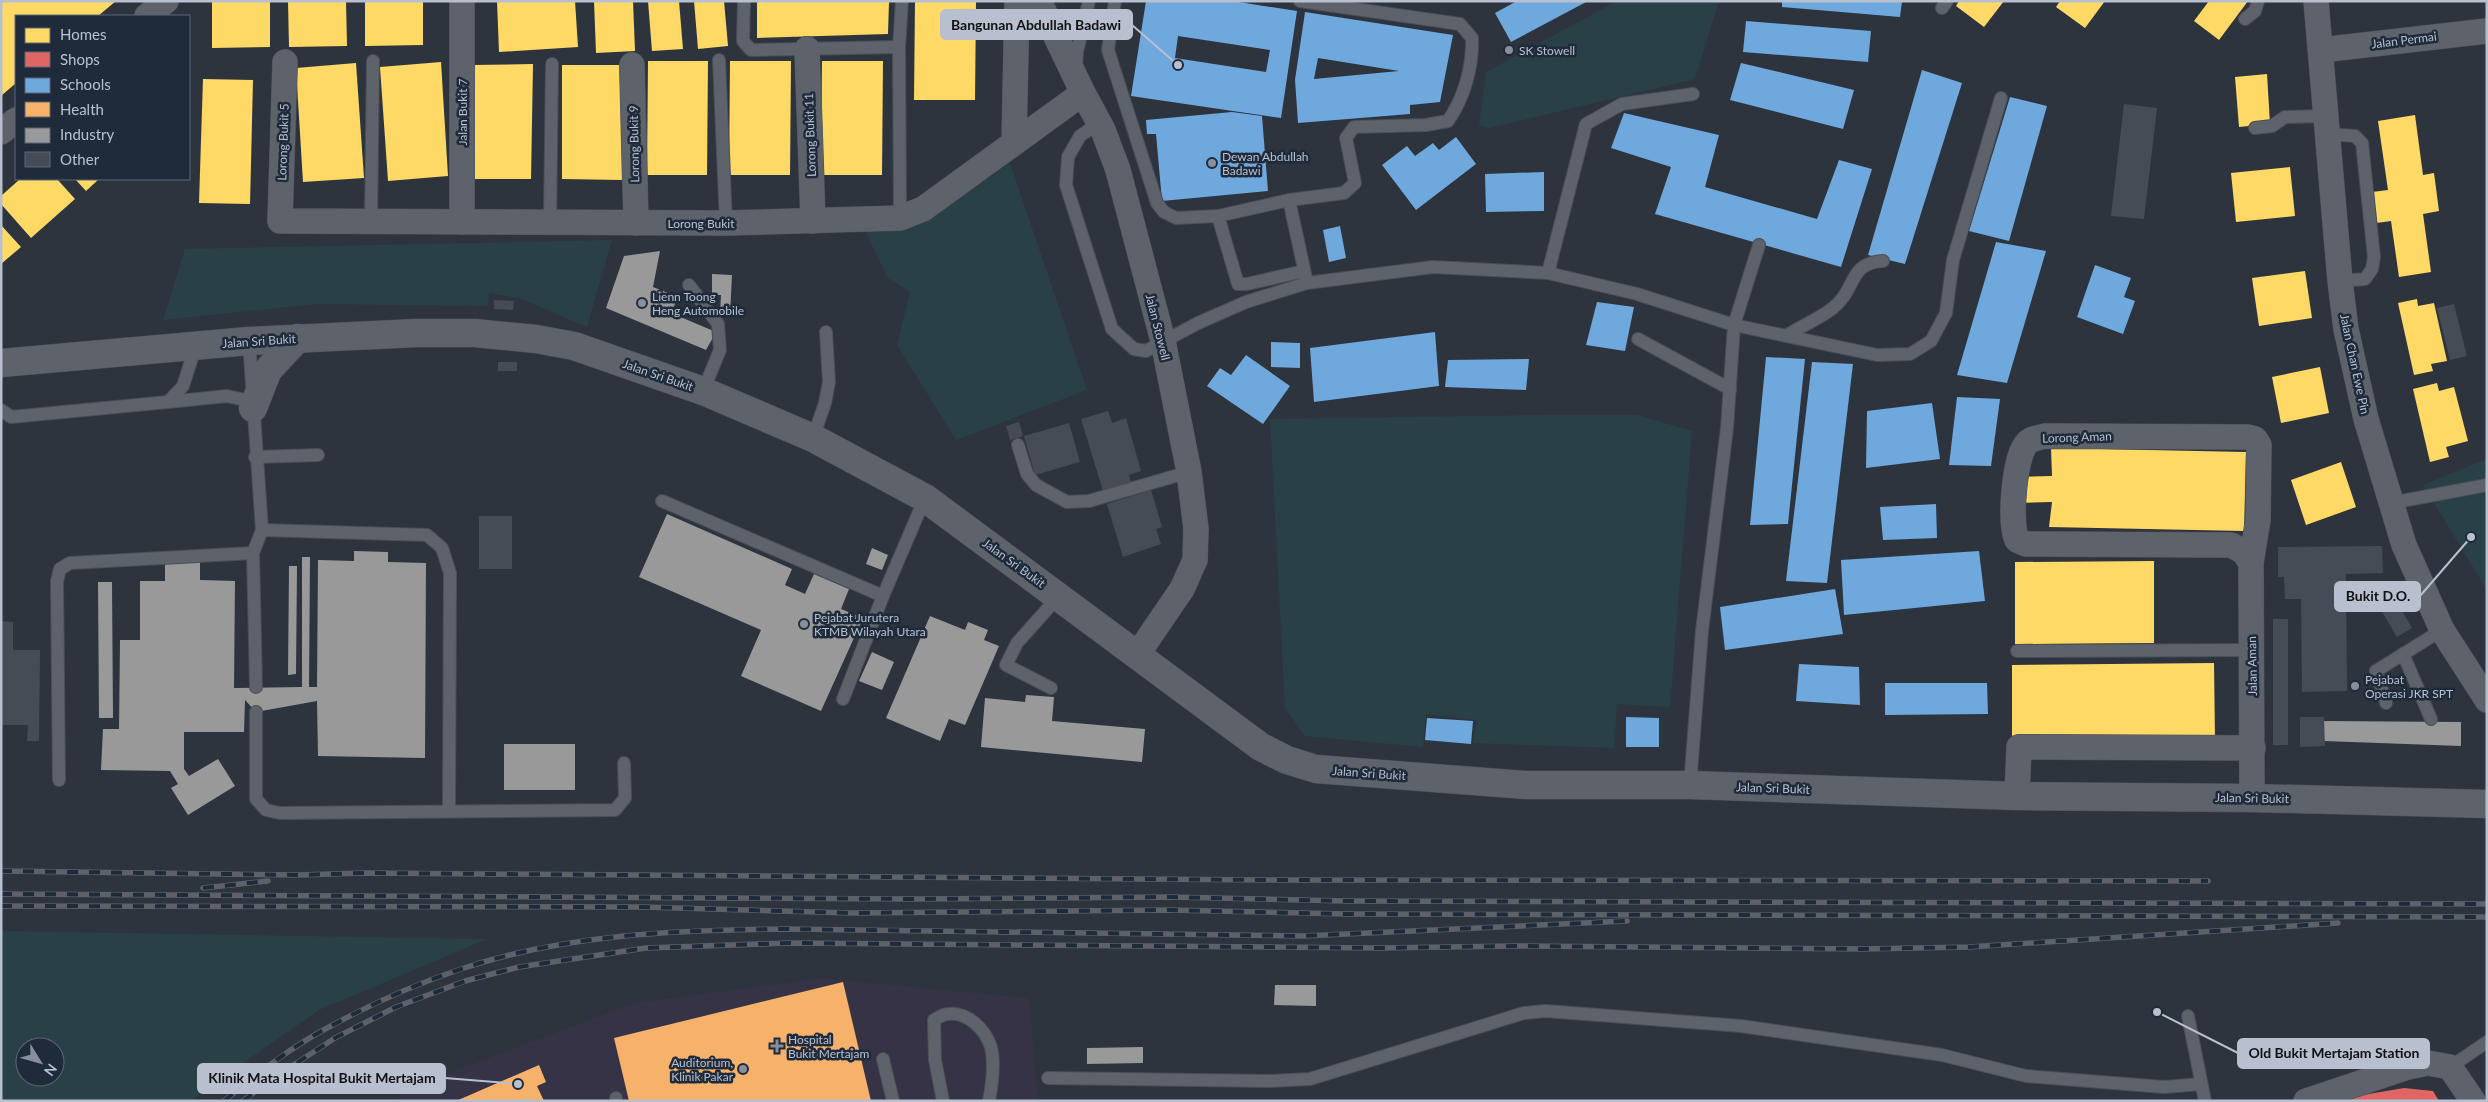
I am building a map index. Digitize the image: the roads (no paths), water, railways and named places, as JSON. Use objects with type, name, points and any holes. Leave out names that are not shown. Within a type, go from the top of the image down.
[{"type":"street","points":[[149,15],[166,1]]},
{"type":"street","name":"Jalan Bukit 7","points":[[462,1],[462,222]]},
{"type":"street","points":[[1014,143],[1018,1]]},
{"type":"street","name":"Jalan Stowell","points":[[1039,1],[1079,85],[1100,123],[1118,170],[1163,341],[1189,472],[1196,530],[1195,560],[1182,589],[1137,655]]},
{"type":"street","name":"Jalan Chan Ewe Pin","points":[[2316,1],[2340,281],[2346,329],[2366,419],[2404,545],[2442,630],[2487,700]]},
{"type":"street","name":"Jalan Permai","points":[[2321,50],[2487,31]]},
{"type":"street","name":"Lorong Bukit 11","points":[[807,49],[813,220]]},
{"type":"street","name":"Lorong Bukit 5","points":[[280,221],[286,62]]},
{"type":"street","name":"Lorong Bukit 9","points":[[632,65],[636,223]]},
{"type":"street","name":"Lorong Bukit","points":[[280,221],[726,224],[900,218],[923,209],[1014,143],[1079,85]]},
{"type":"street","points":[[1,132],[15,121]]},
{"type":"street","name":"Jalan Sri Bukit","points":[[1,363],[249,341],[455,333],[536,340],[574,346],[703,391],[813,438],[926,498],[1261,747],[1287,760],[1316,769],[1526,785],[1690,785],[2017,796],[2252,798],[2487,804]]},
{"type":"street","points":[[252,408],[268,370],[298,338]]},
{"type":"street","name":"Lorong Aman","points":[[2190,435],[2248,436],[2255,439],[2259,445],[2258,520],[2251,563],[2244,552],[2231,545],[2026,544],[2017,540],[2013,519],[2014,494],[2018,464],[2025,444],[2045,436],[2190,435]]},
{"type":"street","name":"Jalan Aman","points":[[2251,563],[2252,798]]},
{"type":"street","points":[[2017,796],[2019,747],[2253,748]]},
{"type":"street","points":[[2306,1101],[2428,1063],[2450,1067],[2473,1101]]},
{"type":"lane","points":[[744,1],[743,41],[751,50],[899,47]]},
{"type":"lane","points":[[900,218],[899,47],[902,1]]},
{"type":"lane","points":[[1079,85],[1077,52],[1090,1]]},
{"type":"lane","points":[[1115,1],[1108,50],[1157,203],[1164,212],[1176,218],[1218,216],[1288,200],[1344,193],[1354,183],[1346,138],[1354,127],[1426,125],[1448,121],[1457,108],[1473,58],[1472,38],[1460,24],[1300,1]]},
{"type":"lane","points":[[2245,19],[2255,11],[2258,1]]},
{"type":"lane","points":[[372,222],[373,60]]},
{"type":"lane","points":[[719,60],[726,224]]},
{"type":"lane","points":[[550,223],[552,64]]},
{"type":"lane","points":[[1548,273],[1586,124],[1622,104],[1693,94]]},
{"type":"lane","points":[[1218,216],[1238,284],[1433,267],[1548,273],[1637,294],[1734,326],[1877,355],[1910,354],[1931,341],[1946,314],[1953,260],[2001,98]]},
{"type":"lane","points":[[2255,128],[2272,126],[2285,117],[2327,125],[2356,136],[2362,143],[2374,258],[2372,269],[2365,279],[2340,281]]},
{"type":"lane","points":[[1100,123],[1080,136],[1068,157],[1066,185],[1112,329],[1134,349],[1146,351],[1198,323],[1306,277]]},
{"type":"lane","points":[[1288,200],[1306,277]]},
{"type":"lane","points":[[1690,785],[1702,631],[1730,388],[1734,326],[1759,245]]},
{"type":"lane","points":[[1786,336],[1832,309],[1848,293],[1855,273],[1869,262],[1883,261]]},
{"type":"lane","points":[[689,286],[718,324],[720,350],[703,391]]},
{"type":"lane","points":[[813,438],[825,403],[829,382],[826,332]]},
{"type":"lane","points":[[1638,339],[1730,388]]},
{"type":"lane","points":[[249,341],[252,408],[262,530],[253,553],[256,686]]},
{"type":"lane","points":[[168,402],[183,386],[196,345]]},
{"type":"lane","points":[[1,410],[11,417],[227,396],[241,399],[252,408]]},
{"type":"lane","points":[[1018,445],[1027,474],[1036,485],[1067,502],[1089,501],[1189,472]]},
{"type":"lane","points":[[256,457],[318,455]]},
{"type":"lane","points":[[2391,503],[2487,485]]},
{"type":"lane","points":[[843,699],[883,596],[926,498]]},
{"type":"lane","points":[[662,501],[883,596]]},
{"type":"lane","points":[[262,530],[428,535],[442,548],[450,573],[449,811]]},
{"type":"lane","points":[[59,780],[57,581],[60,569],[70,563],[253,553]]},
{"type":"lane","points":[[1051,688],[1006,665],[1017,643],[1059,596]]},
{"type":"lane","points":[[2386,703],[2376,671],[2442,630]]},
{"type":"lane","points":[[2017,651],[2252,650]]},
{"type":"lane","points":[[2402,654],[2431,720]]},
{"type":"lane","points":[[256,712],[256,799],[266,810],[280,813],[615,810],[625,798],[624,763]]},
{"type":"lane","points":[[1048,1078],[1270,1081],[1310,1079],[1524,1013],[1546,1011],[1741,1026],[1942,1055],[2026,1076],[2164,1087],[2201,1084]]},
{"type":"lane","points":[[943,1101],[935,1060],[934,1020],[947,1014],[964,1015],[978,1026],[991,1047],[992,1081],[989,1101]]},
{"type":"lane","points":[[2188,1016],[2205,1101]]},
{"type":"lane","points":[[2450,1067],[2487,1042]]},
{"type":"lane","points":[[883,1059],[893,1101]]},
{"type":"railway","points":[[1,871],[298,875],[365,873],[1267,880],[2208,881]]},
{"type":"railway","points":[[203,888],[268,881]]},
{"type":"railway","points":[[1,894],[917,899],[1170,897],[1345,901],[2487,904]]},
{"type":"railway","points":[[1,906],[642,907],[851,913],[1169,910],[1346,914],[2487,917]]},
{"type":"railway","points":[[224,1101],[301,1043],[377,1002],[427,981],[500,957],[581,941],[663,933],[787,929],[1303,936],[1627,921]]},
{"type":"railway","points":[[243,1101],[269,1081],[335,1038],[396,1007],[465,981],[519,967],[646,948],[789,943],[1380,948],[1515,946],[1862,949],[1969,947],[2338,923]]},
{"type":"place","name":"SK Stowell","points":[[1509,50]]},
{"type":"place","name":"Bangunan Abdullah Badawi","points":[[1178,65]]},
{"type":"place","name":"Dewan Abdullah Badawi","points":[[1212,163]]},
{"type":"place","name":"Lienn Toong Heng Automobile","points":[[642,303]]},
{"type":"place","name":"Bukit D.O.","points":[[2471,537]]},
{"type":"place","name":"Pejabat Jurutera KTMB Wilayah Utara","points":[[804,624]]},
{"type":"place","name":"Pejabat Operasi JKR SPT","points":[[2355,686]]},
{"type":"place","name":"Old Bukit Mertajam Station","points":[[2157,1012]]},
{"type":"place","name":"Hospital Bukit Mertajam","points":[[777,1046]]},
{"type":"place","name":"Auditorium, Klinik Pakar","points":[[743,1069]]},
{"type":"place","name":"Klinik Mata Hospital Bukit Mertajam","points":[[518,1084]]}]
